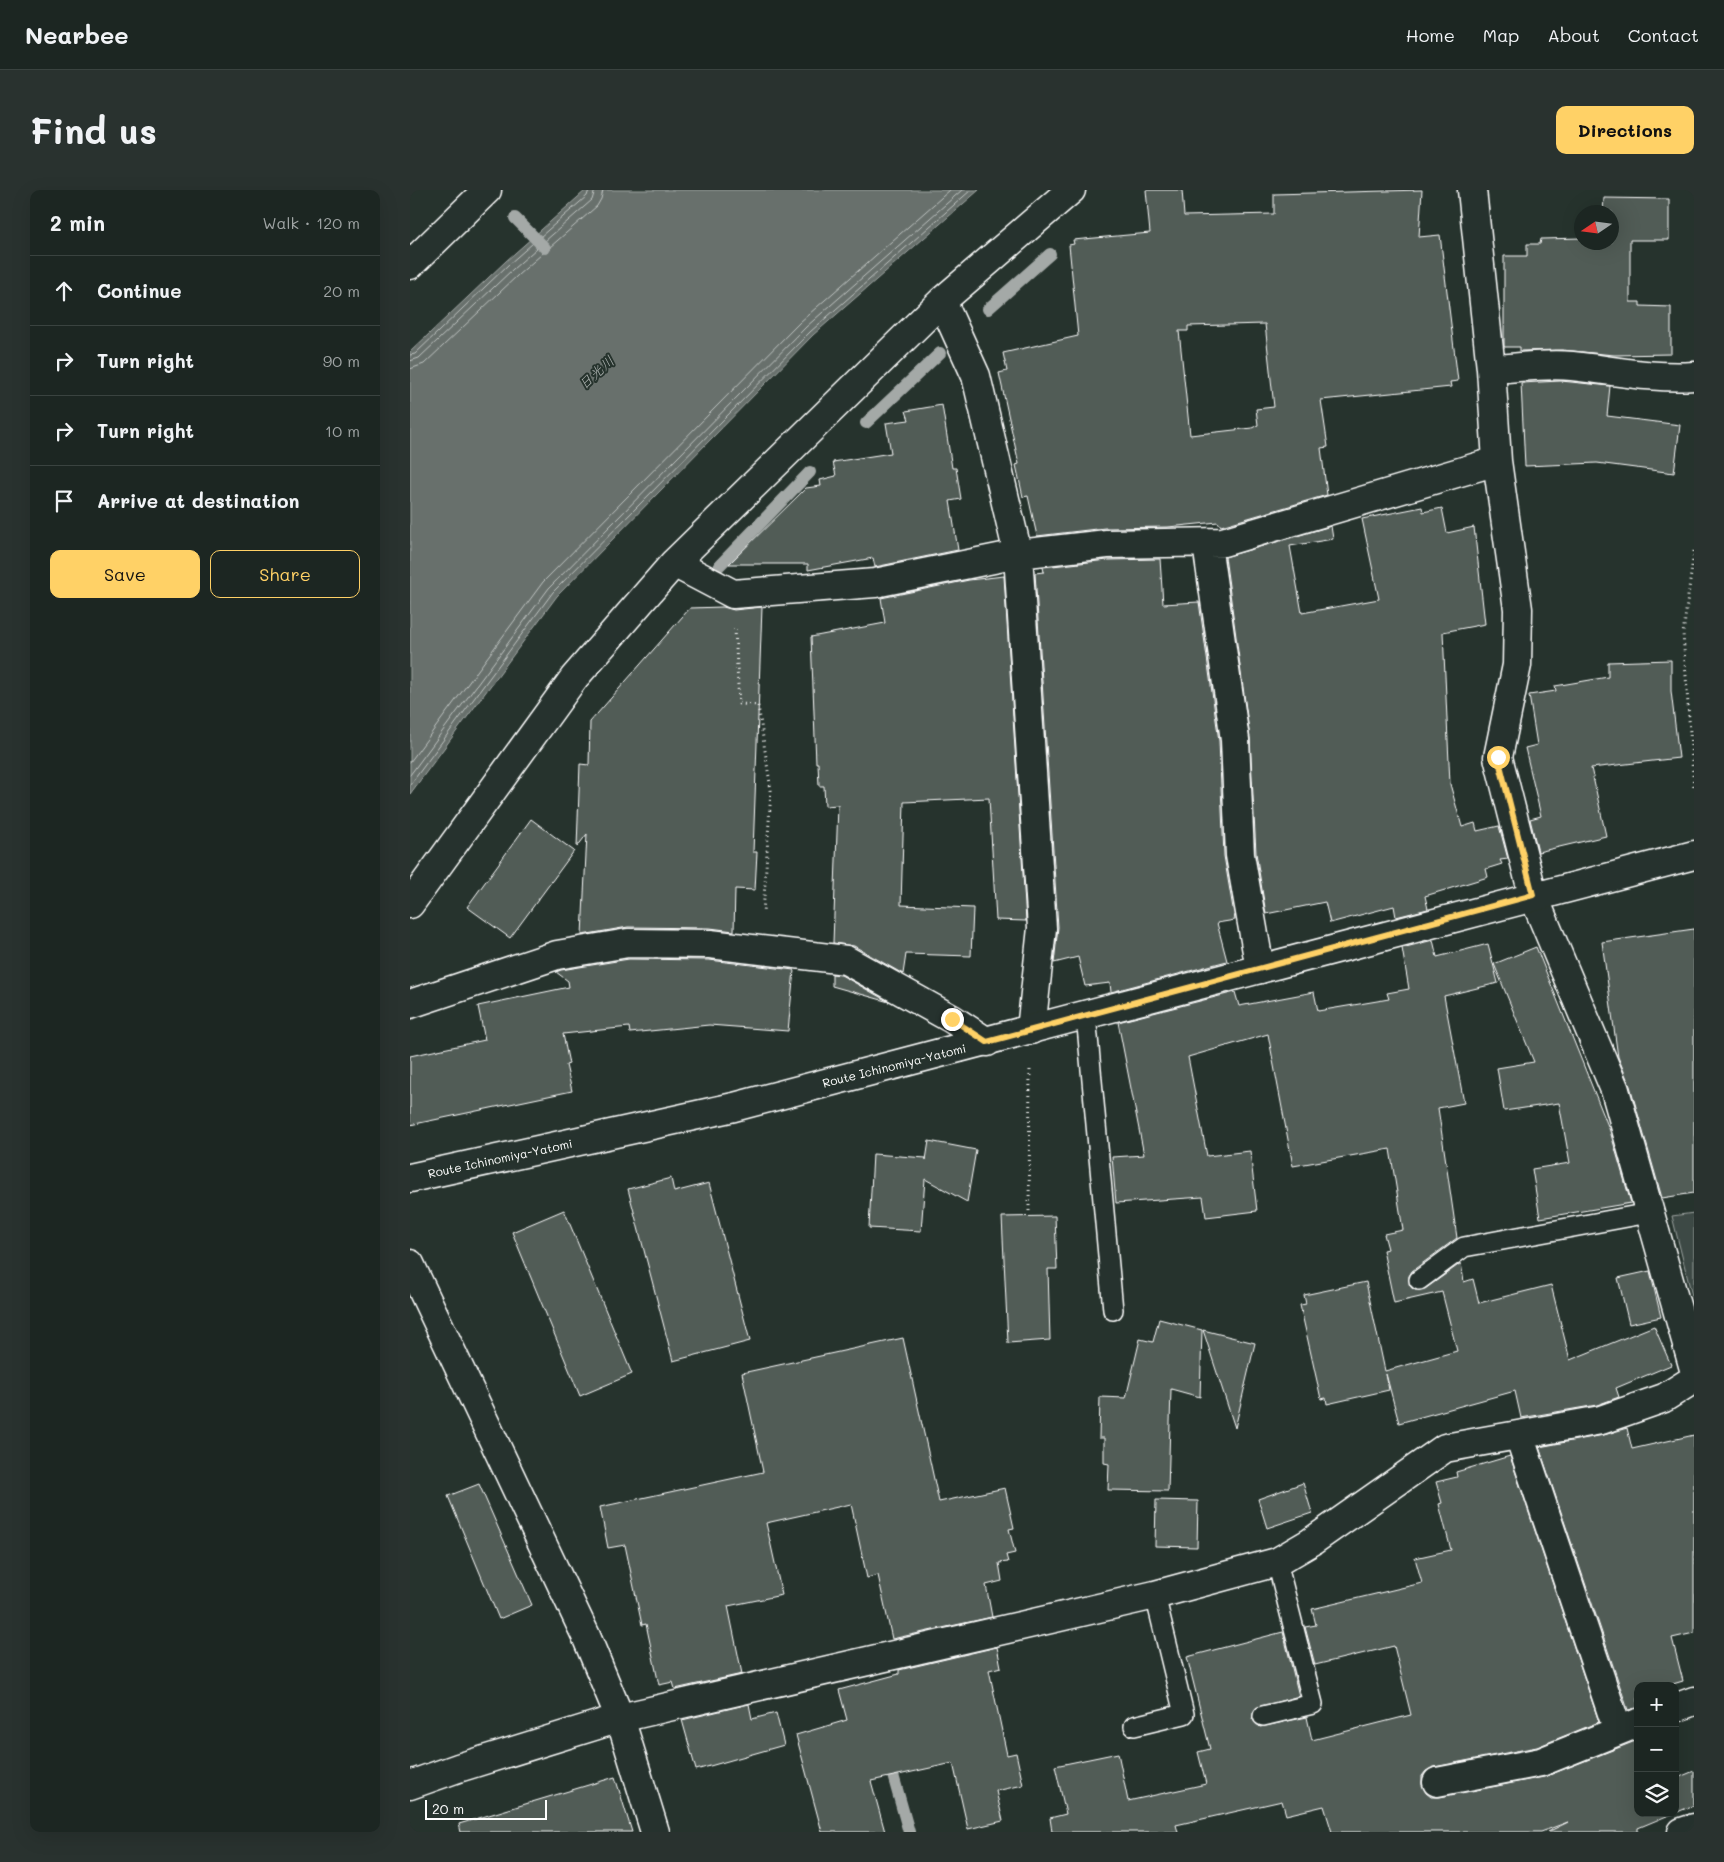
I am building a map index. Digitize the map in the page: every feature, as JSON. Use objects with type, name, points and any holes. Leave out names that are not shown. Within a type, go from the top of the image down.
[{"type":"street","points":[[410,265],[487,190]]},
{"type":"street","points":[[410,904],[574,678],[674,563],[942,301],[1071,190]]},
{"type":"street","points":[[1472,190],[1492,369],[1497,461],[1518,609],[1517,665],[1498,757],[1533,895],[1615,1090],[1694,1369]]},
{"type":"street","points":[[942,301],[976,376],[1018,554],[1042,928],[1030,1030]]},
{"type":"street","points":[[1492,369],[1571,366],[1616,372],[1680,377],[1694,376]]},
{"type":"street","points":[[674,563],[733,594],[875,583],[1018,554],[1107,544],[1207,544],[1223,542],[1312,517],[1497,461]]},
{"type":"street","points":[[1207,544],[1235,740],[1240,855],[1260,969]]},
{"type":"street","name":"Route Ichinomiya-Yatomi","points":[[410,1178],[734,1107],[987,1042],[1533,895],[1694,855]]},
{"type":"street","points":[[410,1004],[557,955],[628,943],[710,944],[846,960],[952,1019],[987,1042]]},
{"type":"street","points":[[410,1264],[586,1636],[620,1718],[655,1832]]},
{"type":"street","points":[[410,1785],[458,1768],[620,1718],[1155,1595],[1277,1562],[1312,1542],[1445,1448],[1601,1420],[1664,1398],[1694,1379]]},
{"type":"street","points":[[1437,1782],[1541,1762],[1628,1727],[1519,1435]]},
{"type":"street","points":[[1679,1707],[1694,1701]]},
{"type":"street","points":[[1682,1832],[1694,1828]]},
{"type":"lane","points":[[1086,1015],[1114,1310]]},
{"type":"lane","points":[[1419,1280],[1464,1247],[1650,1213]]},
{"type":"lane","points":[[1263,1716],[1313,1704],[1277,1562]]},
{"type":"lane","points":[[1134,1726],[1184,1714],[1155,1595]]},
{"type":"path","points":[[1694,551],[1683,634],[1694,789]]},
{"type":"path","points":[[733,594],[739,704],[758,705],[771,790],[761,950]]},
{"type":"path","points":[[1029,1211],[1030,1030]]},
{"type":"shaded area","points":[[1694,1213],[1694,1304],[1672,1216]]},
{"type":"water","name":"日光川","points":[[586,190],[979,190],[813,335],[557,596],[410,794],[410,352],[506,261]]},
{"type":"building","points":[[1146,190],[1182,190],[1184,216],[1274,214],[1274,194],[1422,190],[1419,237],[1440,235],[1458,381],[1450,382],[1451,387],[1321,400],[1328,447],[1321,448],[1327,495],[1221,526],[1218,522],[1168,527],[1105,528],[1037,536],[1028,496],[1023,497],[1016,465],[1019,464],[999,373],[1007,371],[1003,353],[1078,336],[1069,245],[1074,244],[1073,240],[1150,233]],"holes":[[[1265,324],[1274,407],[1256,409],[1258,425],[1252,428],[1190,435],[1179,331],[1188,331],[1188,326]]]},
{"type":"building","points":[[1604,198],[1669,199],[1669,240],[1630,240],[1630,302],[1640,302],[1640,306],[1671,307],[1671,354],[1614,355],[1562,350],[1520,351],[1520,347],[1504,347],[1504,256],[1527,256],[1527,244],[1540,244],[1541,239],[1574,238],[1574,250],[1619,250],[1619,205],[1604,205]]},
{"type":"building","points":[[1561,381],[1610,386],[1607,416],[1680,425],[1674,473],[1597,463],[1525,466],[1521,383]]},
{"type":"building","points":[[942,405],[952,468],[956,468],[961,499],[950,501],[958,550],[875,567],[873,558],[808,570],[808,564],[729,564],[806,488],[821,486],[820,480],[836,476],[833,462],[891,453],[886,423],[909,420],[906,411]]},
{"type":"building","points":[[1422,507],[1423,512],[1442,508],[1447,533],[1474,527],[1485,624],[1443,632],[1450,784],[1462,827],[1475,823],[1477,831],[1499,826],[1508,859],[1500,860],[1502,864],[1486,869],[1488,877],[1425,896],[1428,909],[1396,917],[1394,906],[1330,923],[1325,902],[1266,914],[1256,853],[1250,738],[1225,557],[1331,526],[1333,539],[1290,546],[1302,613],[1379,599],[1362,519]]},
{"type":"building","points":[[1160,559],[1163,604],[1199,602],[1219,741],[1224,856],[1235,920],[1217,923],[1227,961],[1111,992],[1110,983],[1085,986],[1078,957],[1054,963],[1058,927],[1035,573],[1044,572],[1043,567],[1108,560]]},
{"type":"building","points":[[1004,576],[1026,921],[996,920],[989,798],[904,802],[901,905],[973,908],[971,956],[906,954],[903,974],[854,946],[833,943],[838,805],[825,806],[824,786],[819,786],[818,763],[816,763],[811,637],[885,623],[881,598],[969,580]]},
{"type":"building","points":[[723,607],[734,610],[762,607],[753,852],[757,852],[755,890],[735,889],[734,931],[710,928],[628,927],[582,935],[587,834],[577,847],[580,764],[589,765],[590,722],[690,608]]},
{"type":"building","points":[[1671,660],[1671,691],[1679,758],[1591,768],[1606,836],[1538,852],[1530,819],[1541,816],[1525,748],[1537,745],[1529,695],[1556,691],[1555,686],[1608,677],[1608,662]]},
{"type":"building","points":[[531,819],[574,851],[510,938],[467,907]]},
{"type":"building","points":[[1694,929],[1694,1193],[1662,1198],[1630,1086],[1618,1057],[1602,942]]},
{"type":"building","points":[[1433,940],[1437,957],[1488,944],[1498,983],[1444,996],[1464,1103],[1438,1108],[1457,1238],[1412,1271],[1409,1276],[1410,1286],[1415,1290],[1425,1289],[1461,1263],[1464,1282],[1473,1279],[1479,1303],[1551,1285],[1570,1360],[1654,1326],[1671,1365],[1616,1388],[1619,1397],[1597,1405],[1521,1418],[1515,1391],[1399,1423],[1386,1374],[1389,1390],[1327,1404],[1326,1398],[1321,1399],[1300,1305],[1306,1304],[1304,1295],[1366,1282],[1385,1371],[1457,1351],[1442,1292],[1394,1303],[1383,1250],[1388,1249],[1384,1234],[1403,1230],[1390,1149],[1293,1166],[1268,1034],[1188,1057],[1207,1156],[1250,1151],[1257,1211],[1206,1217],[1203,1197],[1116,1203],[1112,1157],[1144,1155],[1118,1022],[1235,992],[1239,1006],[1314,992],[1318,1011],[1389,999],[1387,993],[1409,989],[1402,948]]},
{"type":"building","points":[[1536,947],[1610,1131],[1631,1203],[1540,1218],[1532,1169],[1570,1163],[1559,1103],[1504,1111],[1497,1068],[1534,1062],[1494,964]]},
{"type":"building","points":[[629,959],[709,960],[794,970],[788,1031],[709,1025],[630,1033],[629,1027],[563,1034],[569,1064],[566,1065],[572,1091],[410,1125],[410,1056],[485,1040],[478,1006],[569,987],[568,981],[556,972],[561,970]]},
{"type":"building","points":[[832,974],[841,975],[889,1002],[832,986]]},
{"type":"building","points":[[929,1141],[976,1150],[967,1202],[925,1179],[921,1231],[869,1228],[873,1154],[926,1158],[926,1160]]},
{"type":"building","points":[[671,1178],[674,1192],[709,1183],[750,1341],[673,1361],[628,1189]]},
{"type":"building","points":[[564,1210],[632,1374],[580,1396],[512,1232]]},
{"type":"building","points":[[1055,1216],[1057,1269],[1048,1269],[1050,1340],[1008,1343],[1002,1217]]},
{"type":"building","points":[[1650,1271],[1661,1317],[1629,1324],[1618,1278]]},
{"type":"building","points":[[1159,1319],[1202,1330],[1200,1397],[1171,1389],[1168,1491],[1108,1490],[1109,1464],[1104,1463],[1104,1438],[1099,1438],[1100,1397],[1126,1398],[1140,1339],[1153,1342]]},
{"type":"building","points":[[1203,1330],[1255,1343],[1235,1428]]},
{"type":"building","points":[[903,1338],[939,1502],[1005,1488],[1014,1528],[1009,1529],[1015,1553],[1006,1555],[1008,1562],[999,1563],[1002,1581],[986,1585],[992,1617],[892,1639],[878,1575],[867,1578],[851,1504],[766,1523],[782,1595],[728,1606],[742,1674],[675,1689],[673,1682],[659,1685],[646,1624],[642,1625],[625,1545],[608,1548],[600,1507],[763,1472],[742,1373]]},
{"type":"building","points":[[1627,1428],[1632,1449],[1694,1435],[1694,1633],[1672,1638],[1683,1681],[1634,1682],[1634,1709],[1628,1710],[1539,1447],[1604,1435]]},
{"type":"building","points":[[1510,1456],[1599,1722],[1537,1747],[1434,1767],[1426,1771],[1422,1776],[1422,1785],[1426,1793],[1431,1797],[1440,1797],[1544,1777],[1634,1742],[1634,1817],[1664,1817],[1638,1828],[1638,1832],[1548,1832],[1568,1822],[1541,1832],[1332,1832],[1324,1806],[1286,1815],[1282,1801],[1176,1825],[1178,1832],[1052,1832],[1050,1818],[1066,1814],[1055,1766],[1118,1753],[1128,1801],[1206,1784],[1198,1752],[1210,1749],[1187,1657],[1283,1632],[1299,1696],[1256,1708],[1252,1719],[1260,1727],[1307,1717],[1312,1740],[1411,1715],[1394,1646],[1315,1665],[1305,1627],[1316,1625],[1312,1609],[1422,1583],[1415,1558],[1451,1550],[1439,1504],[1442,1503],[1436,1482],[1457,1477],[1456,1472]]},
{"type":"building","points":[[1303,1483],[1312,1513],[1267,1528],[1258,1499]]},
{"type":"building","points":[[479,1484],[532,1605],[499,1619],[448,1496]]},
{"type":"building","points":[[1156,1500],[1198,1501],[1197,1547],[1155,1546]]},
{"type":"building","points":[[997,1647],[1001,1667],[989,1670],[1007,1755],[1016,1753],[1023,1785],[996,1791],[1003,1821],[968,1829],[953,1763],[871,1781],[885,1832],[822,1832],[796,1735],[847,1720],[839,1690],[899,1674],[899,1670]]},
{"type":"building","points":[[749,1704],[752,1719],[776,1713],[784,1745],[696,1770],[682,1720]]},
{"type":"building","points":[[1694,1771],[1694,1805],[1679,1811],[1679,1777]]},
{"type":"building","points":[[615,1777],[632,1832],[461,1832],[459,1824]]},
{"type":"waterway","points":[[515,218],[545,248]]},
{"type":"waterway","points":[[988,309],[1050,254]]},
{"type":"waterway","points":[[866,423],[940,353]]},
{"type":"waterway","points":[[719,566],[810,472]]},
{"type":"waterway","points":[[889,1761],[909,1832]]},
{"type":"route","points":[[952,1019],[987,1042],[1533,895],[1498,757]]}]
